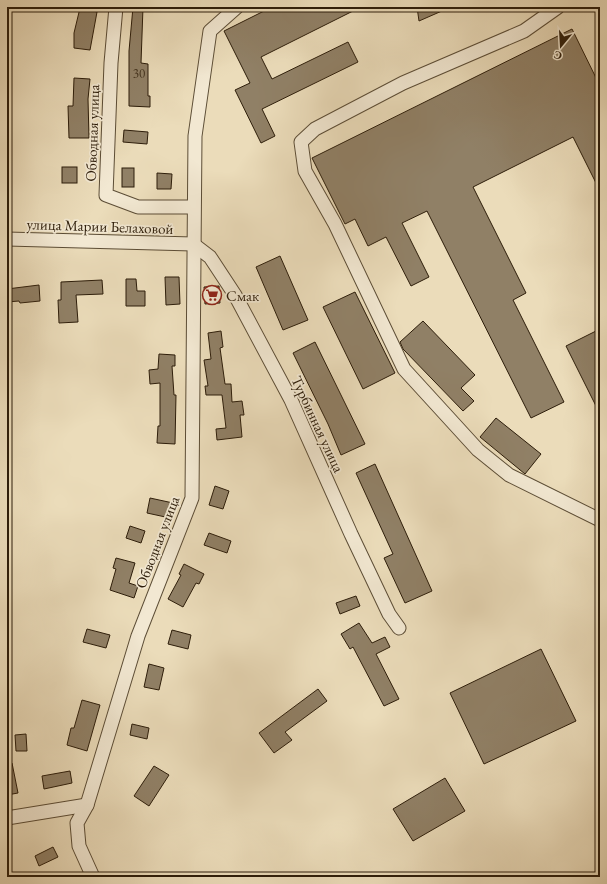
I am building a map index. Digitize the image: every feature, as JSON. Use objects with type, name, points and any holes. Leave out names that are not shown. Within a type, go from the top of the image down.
[{"type":"street","name":"Обводная улица","points":[[116,7],[111,63],[106,195],[138,207],[194,207]]},
{"type":"street","name":"Обводная улица","points":[[93,877],[79,846],[77,823],[87,805],[138,636],[192,498],[195,136],[210,31],[237,7]]},
{"type":"street","points":[[558,7],[524,31],[403,83],[315,129],[301,142],[305,171],[335,224],[404,369],[478,450],[509,475],[600,520]]},
{"type":"street","name":"улица Марии Белаховой","points":[[7,239],[193,244]]},
{"type":"street","name":"Турбинная улица","points":[[193,244],[210,257],[239,302],[291,400],[368,570],[389,614],[399,628]]},
{"type":"street","points":[[7,818],[87,805]]},
{"type":"building","points":[[133,7],[143,7],[141,63],[148,64],[148,96],[150,96],[150,107],[129,106],[129,51]]},
{"type":"building","points":[[272,7],[361,7],[261,57],[272,79],[348,42],[358,62],[262,109],[275,136],[261,143],[235,90],[250,83],[224,31]]},
{"type":"building","points":[[417,7],[451,7],[419,21]]},
{"type":"building","points":[[80,8],[97,12],[90,50],[74,48],[74,33]]},
{"type":"building","points":[[572,29],[600,86],[600,191],[573,137],[473,187],[526,293],[513,300],[564,402],[531,418],[427,211],[402,223],[429,277],[411,286],[386,237],[368,246],[355,219],[345,224],[312,158]]},
{"type":"building","points":[[74,78],[90,79],[88,99],[89,138],[69,138],[68,106],[73,106]]},
{"type":"building","points":[[124,130],[148,132],[147,144],[123,142]]},
{"type":"building","points":[[62,167],[77,167],[77,183],[62,183]]},
{"type":"building","points":[[122,168],[134,168],[134,187],[122,187]]},
{"type":"building","points":[[157,173],[172,174],[171,189],[157,189]]},
{"type":"building","points":[[280,256],[308,320],[283,330],[256,267]]},
{"type":"building","points":[[165,277],[179,277],[180,304],[166,305]]},
{"type":"building","points":[[126,279],[136,279],[137,291],[145,291],[145,306],[126,306]]},
{"type":"building","points":[[102,280],[103,294],[76,295],[78,322],[59,323],[58,300],[61,300],[61,282]]},
{"type":"building","points":[[39,285],[40,301],[20,303],[19,301],[7,302],[7,289]]},
{"type":"building","name":"Смак","points":[[219,286],[220,303],[205,304],[204,287]]},
{"type":"building","points":[[355,292],[395,373],[363,389],[323,307]]},
{"type":"building","points":[[423,321],[475,375],[461,388],[474,401],[463,411],[403,349],[400,342]]},
{"type":"building","points":[[600,329],[600,414],[566,346]]},
{"type":"building","points":[[221,331],[223,347],[220,348],[225,384],[231,384],[232,402],[242,401],[244,415],[240,415],[242,437],[217,440],[216,429],[226,428],[222,395],[206,395],[205,386],[208,386],[204,360],[211,359],[208,333]]},
{"type":"building","points":[[315,342],[365,444],[341,455],[328,424],[293,353]]},
{"type":"building","points":[[159,354],[175,355],[175,366],[172,366],[174,395],[176,395],[175,444],[157,443],[158,426],[160,426],[160,383],[150,384],[149,370],[158,369]]},
{"type":"building","points":[[496,418],[541,454],[525,474],[480,437]]},
{"type":"building","points":[[375,464],[432,591],[405,603],[384,558],[393,554],[356,473]]},
{"type":"building","points":[[215,486],[229,491],[223,509],[209,505]]},
{"type":"building","points":[[150,498],[173,503],[170,518],[147,513]]},
{"type":"building","points":[[130,526],[145,531],[141,543],[126,538]]},
{"type":"building","points":[[209,533],[231,541],[227,553],[204,545]]},
{"type":"building","points":[[116,558],[135,563],[129,583],[138,586],[134,598],[110,590],[116,569],[113,568]]},
{"type":"building","points":[[184,564],[204,574],[199,584],[196,583],[183,607],[168,599],[181,575],[179,574]]},
{"type":"building","points":[[356,596],[360,606],[340,614],[336,603]]},
{"type":"building","points":[[359,623],[372,643],[385,637],[390,647],[376,654],[399,699],[384,706],[353,647],[350,649],[341,634]]},
{"type":"building","points":[[87,629],[110,635],[106,648],[83,642]]},
{"type":"building","points":[[172,630],[191,635],[188,649],[168,644]]},
{"type":"building","points":[[541,649],[576,721],[484,764],[450,693]]},
{"type":"building","points":[[149,664],[164,668],[159,690],[144,687]]},
{"type":"building","points":[[318,689],[327,701],[285,732],[292,740],[274,753],[259,733]]},
{"type":"building","points":[[82,700],[100,705],[87,751],[67,745],[71,728],[74,728]]},
{"type":"building","points":[[132,724],[149,728],[147,739],[130,735]]},
{"type":"building","points":[[26,734],[27,751],[16,751],[15,735]]},
{"type":"building","points":[[12,763],[18,793],[7,795],[7,764]]},
{"type":"building","points":[[154,766],[169,775],[149,806],[134,796]]},
{"type":"building","points":[[70,771],[72,783],[44,789],[42,776]]},
{"type":"building","points":[[445,778],[465,811],[413,841],[393,809]]},
{"type":"building","points":[[53,847],[58,857],[39,866],[35,856]]},
{"type":"place","name":"Смак","points":[[212,295]]}]
